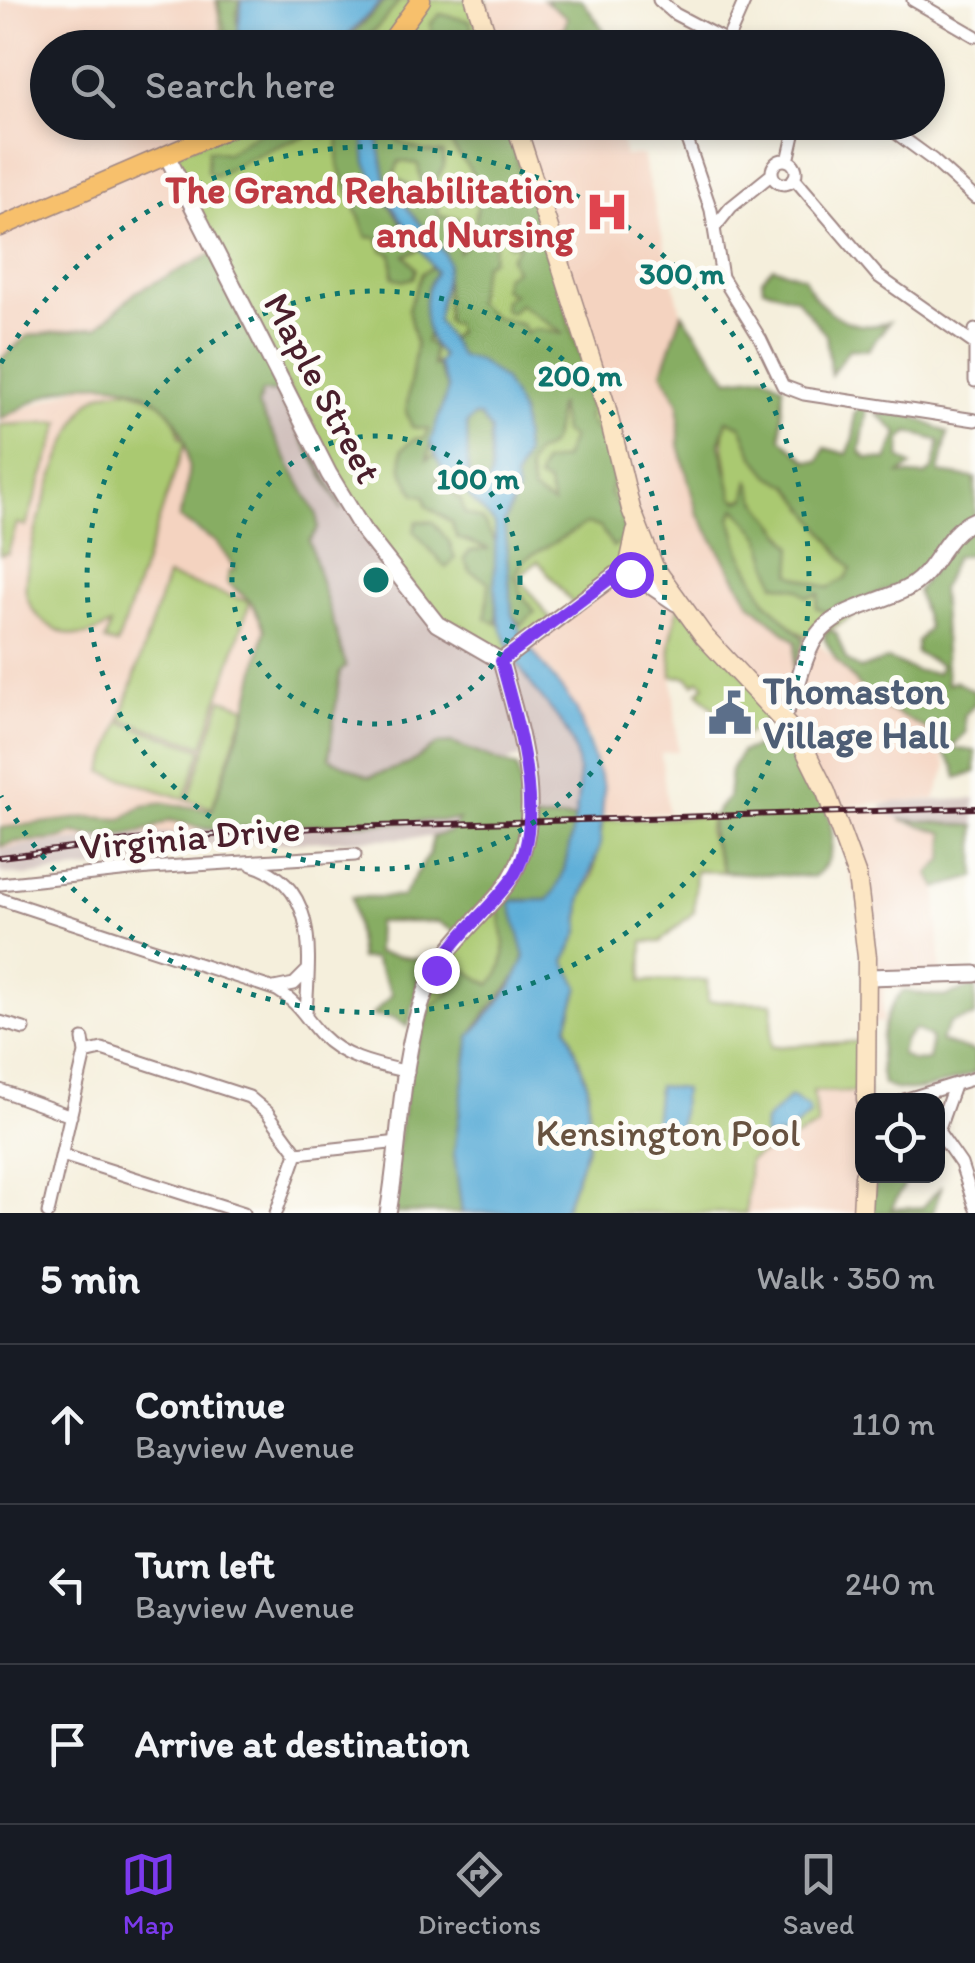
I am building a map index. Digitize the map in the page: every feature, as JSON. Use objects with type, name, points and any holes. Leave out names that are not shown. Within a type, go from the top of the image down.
[{"type":"main road","points":[[401,30],[424,1]]},
{"type":"main road","points":[[475,2],[485,30]]},
{"type":"main road","points":[[0,227],[203,140]]},
{"type":"main road","points":[[520,140],[591,354],[636,527],[679,604],[783,715],[812,760],[857,876],[867,976],[866,1093]]},
{"type":"main road","points":[[624,568],[636,527]]},
{"type":"main road","points":[[862,1213],[864,1183]]},
{"type":"street","points":[[659,0],[701,30]]},
{"type":"street","points":[[730,30],[744,0]]},
{"type":"street","points":[[913,0],[975,36]]},
{"type":"street","points":[[687,140],[715,227],[722,278],[761,340],[783,386],[804,394],[975,420]]},
{"type":"street","points":[[788,161],[793,140]]},
{"type":"street","points":[[906,140],[975,198]]},
{"type":"street","name":"Maple Street","points":[[167,156],[329,474],[363,530],[438,624],[513,651]]},
{"type":"street","points":[[715,227],[732,207],[772,174],[776,164],[788,161]]},
{"type":"street","points":[[788,161],[795,168],[794,178],[878,276],[974,336],[975,381]]},
{"type":"street","points":[[772,174],[782,184],[794,178]]},
{"type":"street","points":[[783,715],[798,692],[816,636],[833,619],[915,583],[951,535],[975,520]]},
{"type":"street","points":[[388,1213],[419,1010],[436,970],[460,935],[512,879],[527,845],[530,816],[513,651],[647,551]]},
{"type":"street","points":[[624,568],[679,604]]},
{"type":"street","name":"Virginia Drive","points":[[0,884],[230,862],[356,855]]},
{"type":"street","points":[[230,862],[271,870],[292,890],[308,924],[306,1014]]},
{"type":"street","name":"Virginia Drive","points":[[24,907],[29,881]]},
{"type":"street","points":[[0,899],[271,988],[306,1014],[320,1034],[340,1051],[408,1072]]},
{"type":"street","points":[[271,988],[294,984],[308,970]]},
{"type":"street","points":[[867,976],[975,974]]},
{"type":"street","points":[[0,1022],[24,1029]]},
{"type":"street","points":[[48,1213],[86,1054],[83,1040]]},
{"type":"street","points":[[86,1054],[102,1048],[250,1097],[267,1112],[297,1153]]},
{"type":"street","points":[[931,1093],[975,1078]]},
{"type":"street","points":[[945,1111],[954,1086]]},
{"type":"street","points":[[0,1090],[70,1116]]},
{"type":"street","points":[[945,1141],[961,1164],[975,1207]]},
{"type":"street","points":[[297,1153],[399,1142]]},
{"type":"street","points":[[276,1213],[297,1153]]},
{"type":"street","points":[[62,1155],[244,1213]]},
{"type":"shaded area","points":[[0,0],[216,0],[221,30],[30,30],[30,140],[239,140],[216,252],[136,291],[98,327],[27,336],[0,360]]},
{"type":"shaded area","points":[[486,0],[557,0],[576,30],[490,30]]},
{"type":"shaded area","points":[[520,140],[621,140],[625,156],[642,155],[705,408],[814,639],[878,702],[929,727],[947,766],[935,799],[831,807],[799,738],[670,643],[678,751],[661,753],[668,813],[604,815],[604,788],[590,738],[557,679],[525,641],[647,551]]},
{"type":"shaded area","points":[[85,384],[123,386],[152,394],[169,407],[186,439],[189,478],[183,506],[192,530],[217,543],[228,555],[266,615],[266,632],[250,705],[207,829],[0,849],[0,419]]},
{"type":"shaded area","points":[[273,386],[513,652],[565,725],[578,757],[576,818],[530,820],[522,757],[481,770],[452,743],[438,744],[409,764],[369,777],[329,758],[340,671],[346,665],[309,536],[252,394]]},
{"type":"shaded area","points":[[975,799],[975,826],[899,819],[882,810],[882,805],[892,802]]},
{"type":"shaded area","points":[[882,810],[909,824],[945,833],[944,859],[929,874],[937,888],[941,985],[883,988],[883,1022],[866,1024],[864,924],[833,811]]},
{"type":"shaded area","points":[[459,820],[450,832],[433,837],[144,848],[145,863],[24,876],[0,873],[0,849],[32,844],[207,829]]},
{"type":"shaded area","points":[[813,1091],[867,1093],[855,1093],[855,1183],[862,1183],[862,1213],[746,1213],[748,1160],[818,1126]]},
{"type":"green space","points":[[216,0],[486,0],[490,30],[221,30]]},
{"type":"green space","points":[[218,0],[240,0],[238,30],[225,30]]},
{"type":"green space","points":[[386,0],[400,0],[374,30],[357,30]]},
{"type":"green space","points":[[544,0],[582,0],[604,30],[560,30],[565,27],[567,17]]},
{"type":"green space","points":[[440,14],[470,21],[472,30],[431,30],[431,23]]},
{"type":"green space","points":[[204,140],[520,140],[647,551],[574,605],[538,561],[519,577],[552,621],[501,661],[460,641],[363,530],[167,156]]},
{"type":"green space","points":[[247,140],[297,140],[216,176],[207,172],[208,150],[227,153]]},
{"type":"green space","points":[[339,140],[365,140],[379,188],[418,244],[417,251],[405,255],[416,269],[413,278],[402,281],[393,277],[392,254],[382,250],[378,238],[367,237],[338,164]]},
{"type":"green space","points":[[378,140],[400,140],[421,150],[443,153],[444,166],[431,190],[421,182],[418,164],[399,161],[394,176],[438,203],[439,216],[459,219],[463,226],[459,252],[475,221],[476,183],[450,140],[512,140],[519,170],[534,198],[535,226],[564,288],[569,326],[590,378],[588,420],[609,454],[613,473],[610,494],[622,512],[625,538],[613,547],[600,527],[586,524],[524,560],[515,575],[521,593],[535,612],[521,625],[512,615],[504,522],[517,494],[515,479],[525,455],[521,413],[479,361],[460,356],[449,339],[457,333],[455,324],[447,323],[445,254],[386,182]],"holes":[[[504,225],[509,245],[520,244],[510,258],[515,270],[505,276],[503,289],[513,294],[504,300],[503,309],[511,313],[519,304],[564,334],[536,329],[526,333],[523,325],[492,316],[475,301],[484,264],[492,259],[497,231]],[[559,404],[563,432],[572,438],[563,459],[543,463],[538,479],[547,483],[553,504],[533,492],[528,467],[535,453],[552,440]]]},
{"type":"green space","points":[[216,252],[342,510],[276,392],[262,392],[258,406],[317,515],[318,529],[309,541],[346,666],[340,672],[329,758],[369,777],[409,764],[438,744],[452,743],[517,768],[530,820],[576,818],[560,886],[548,900],[516,900],[512,909],[522,930],[522,964],[469,1041],[458,1144],[462,1213],[388,1213],[408,1072],[431,1005],[451,992],[463,968],[490,985],[498,974],[504,953],[499,897],[460,935],[438,922],[377,922],[376,953],[424,960],[408,1027],[394,1018],[372,1015],[392,994],[374,959],[360,959],[352,897],[402,897],[429,854],[433,837],[450,832],[459,820],[207,829],[169,820],[123,835],[74,833],[0,847],[0,828],[89,817],[122,819],[143,806],[164,803],[212,810],[245,717],[265,630],[252,603],[227,582],[229,571],[235,569],[217,543],[179,518],[188,465],[185,441],[176,421],[161,404],[142,392],[117,385],[87,384],[54,393],[0,419],[0,360],[27,336],[98,327],[136,292]]},
{"type":"green space","points":[[433,267],[436,273],[426,301],[426,342],[433,346],[433,366],[436,363],[448,389],[427,459],[435,455],[460,492],[438,477],[437,481],[461,500],[464,513],[482,520],[496,543],[497,624],[486,618],[489,582],[470,571],[464,559],[470,551],[489,549],[457,538],[451,522],[427,506],[425,496],[415,494],[402,470],[402,449],[414,439],[424,438],[428,429],[412,427],[406,411],[416,345],[408,309],[422,273]]},
{"type":"green space","points":[[773,267],[804,277],[818,300],[838,317],[862,325],[889,322],[868,350],[849,349],[831,375],[826,335],[796,298],[763,288],[762,279]]},
{"type":"green space","points":[[682,313],[729,379],[765,375],[783,386],[781,438],[808,461],[819,461],[825,448],[847,454],[854,438],[854,414],[860,406],[867,410],[860,452],[867,458],[887,460],[898,433],[876,413],[911,415],[948,433],[939,473],[975,478],[975,520],[921,577],[841,608],[839,605],[829,613],[816,608],[819,594],[807,597],[798,589],[775,584],[761,537],[736,508],[731,518],[742,555],[766,601],[804,639],[792,678],[796,642],[750,603],[697,512],[679,445],[679,403],[662,372]],"holes":[[[727,420],[741,426],[753,455],[770,476],[790,486],[851,569],[846,578],[828,588],[791,574],[793,547],[756,499],[749,479],[746,498],[739,501],[733,497],[720,443]],[[909,432],[940,441],[933,469],[925,476],[900,474],[912,466],[900,458],[901,440]]]},
{"type":"green space","points":[[128,389],[162,405],[174,418],[180,438],[186,440],[117,645],[105,641],[110,625],[80,636],[67,634],[43,621],[28,600],[26,577],[48,492],[82,413],[100,395]]},
{"type":"green space","points":[[480,416],[491,431],[491,476],[484,490],[476,488],[468,473],[467,423]]},
{"type":"green space","points":[[727,420],[746,423],[880,600],[814,639],[783,621],[771,607],[750,574],[731,521],[724,442]]},
{"type":"green space","points":[[61,422],[26,526],[17,523],[8,553],[0,555],[0,425]]},
{"type":"green space","points":[[417,521],[433,522],[450,543],[455,559],[446,568],[414,531]]},
{"type":"green space","points":[[975,528],[975,553],[955,557],[941,589],[947,684],[955,681],[975,692],[975,704],[964,716],[966,732],[951,748],[975,751],[975,772],[957,778],[954,766],[926,729],[872,701],[836,660],[824,638],[829,630],[836,633],[846,660],[860,669],[888,659],[915,671],[937,673],[941,665],[916,653],[917,642],[928,628],[917,591],[954,541]]},
{"type":"green space","points":[[167,576],[250,602],[203,746],[121,719]]},
{"type":"green space","points":[[679,605],[778,711],[741,738],[698,692],[705,685],[699,680],[694,684],[687,677],[672,676],[670,643]]},
{"type":"green space","points":[[222,699],[246,707],[212,808],[188,800]]},
{"type":"green space","points":[[786,720],[825,802],[832,845],[827,863],[813,877],[724,872],[711,833],[714,816],[728,798],[731,770],[741,752],[774,741]]},
{"type":"green space","points":[[120,722],[202,749],[185,799],[103,772]]},
{"type":"green space","name":"Kensington Pool","points":[[712,816],[708,831],[724,872],[696,871],[694,912],[660,942],[643,942],[642,981],[707,980],[708,1001],[773,1003],[771,1047],[866,1041],[867,1093],[813,1091],[818,1126],[749,1160],[746,1213],[563,1213],[588,1144],[588,1086],[567,1026],[579,987],[565,961],[579,932],[581,900],[593,876],[603,820]]},
{"type":"green space","points":[[900,819],[975,826],[975,877],[937,888],[929,874],[944,859],[945,833]]},
{"type":"green space","points":[[499,895],[504,952],[499,974],[491,985],[463,969],[451,992],[431,1005],[408,1072],[425,992]]},
{"type":"green space","points":[[975,986],[975,1016],[950,1023],[940,1041],[975,1052],[975,1073],[916,1090],[883,1084],[882,1034],[896,1000],[903,991],[944,997]],"holes":[[[915,1029],[931,1038],[929,1060],[912,1061],[901,1054],[905,1039]]]},
{"type":"green space","points":[[878,1183],[903,1183],[891,1209],[923,1207],[942,1185],[933,1213],[870,1213]]},
{"type":"water","points":[[242,0],[383,0],[353,30],[238,30]]},
{"type":"water","points":[[364,140],[378,140],[386,182],[445,254],[448,264],[437,320],[460,356],[479,361],[504,380],[521,413],[525,454],[515,479],[517,494],[504,522],[512,615],[525,641],[576,708],[604,788],[600,845],[581,901],[579,932],[565,961],[579,987],[567,1026],[588,1086],[588,1144],[563,1213],[462,1213],[454,1153],[470,1037],[512,986],[525,957],[510,901],[548,900],[561,878],[578,796],[578,765],[560,722],[531,685],[502,630],[495,591],[495,524],[443,470],[430,442],[448,389],[438,364],[442,356],[426,326],[427,292],[436,272],[366,163]],"holes":[[[480,416],[491,431],[491,469],[484,490],[476,488],[468,473],[467,423]]]},
{"type":"water","points":[[658,1086],[683,1089],[679,1135],[653,1133]]},
{"type":"water","points":[[790,1097],[808,1107],[810,1115],[786,1135],[764,1138],[765,1121]]},
{"type":"railway","points":[[0,857],[136,840],[314,828],[975,808]]},
{"type":"place","name":"The Grand Rehabilitation and Nursing","points":[[607,212]]},
{"type":"place","name":"Thomaston Village Hall","points":[[730,713]]},
{"type":"route","points":[[436,970],[460,935],[512,879],[527,845],[530,816],[521,744],[501,661],[619,572],[630,574]]}]
